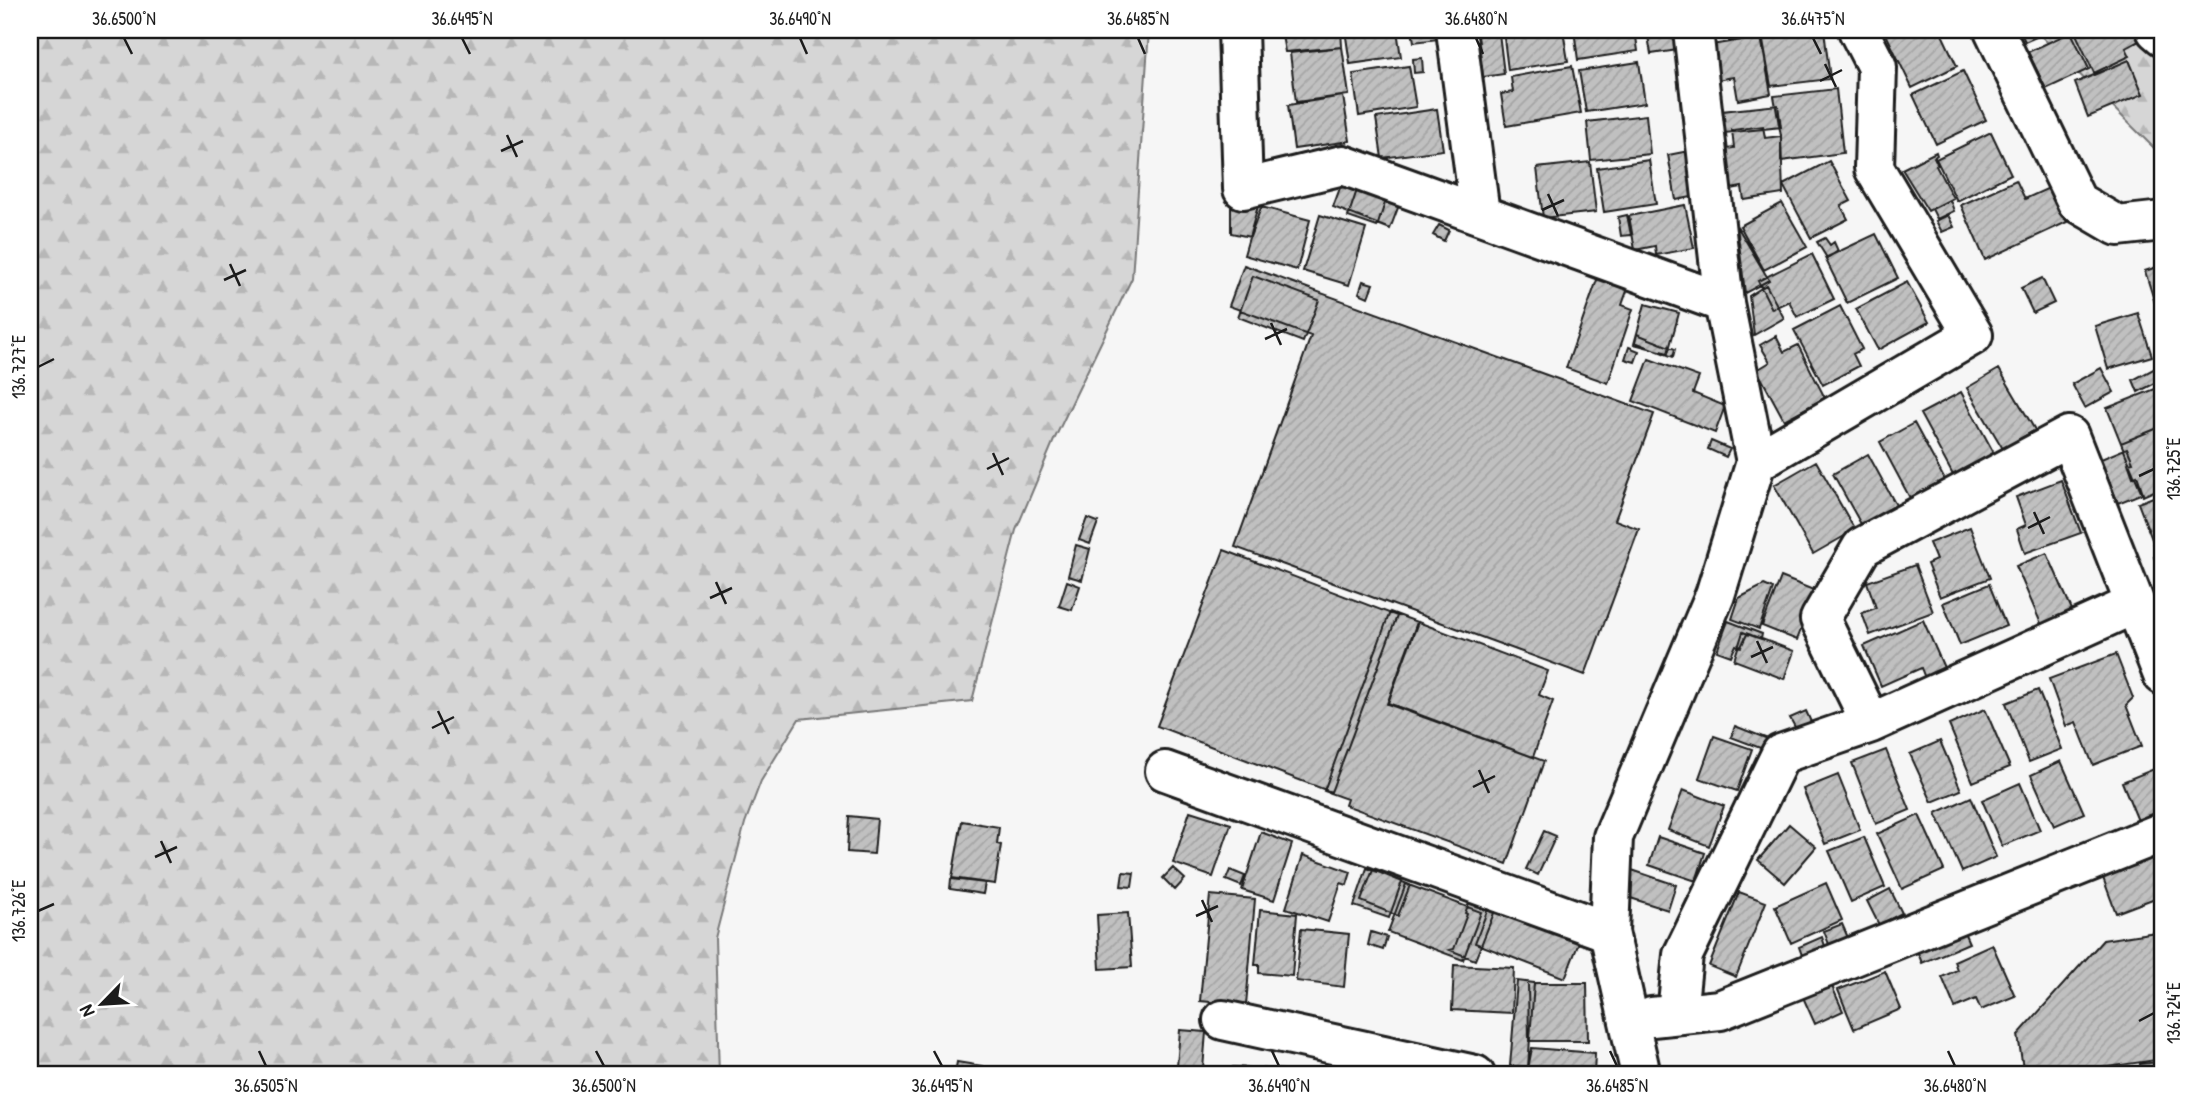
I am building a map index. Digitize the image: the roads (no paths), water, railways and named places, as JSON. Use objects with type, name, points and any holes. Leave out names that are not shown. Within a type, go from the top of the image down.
[{"type":"street","points":[[1238,30],[1243,189],[1343,165],[1724,303]]},
{"type":"street","points":[[1457,30],[1480,214]]},
{"type":"street","points":[[1641,1075],[1609,932],[1613,837],[1715,595],[1756,462],[1724,303],[1693,30]]},
{"type":"street","points":[[1756,462],[1973,335],[1874,168],[1877,67],[1858,30]]},
{"type":"street","points":[[1994,30],[2077,202],[2118,226],[2163,221]]},
{"type":"street","points":[[2156,30],[2163,36]]},
{"type":"street","points":[[1871,723],[1820,619],[1862,547],[2069,436],[2163,674]]},
{"type":"street","points":[[1677,1013],[1683,955],[1781,754],[1871,723],[2135,604]]},
{"type":"street","points":[[1165,771],[1609,932]]},
{"type":"street","points":[[1629,1021],[1677,1013],[1720,1010],[2163,832]]},
{"type":"street","points":[[1223,1020],[1475,1075]]}]
